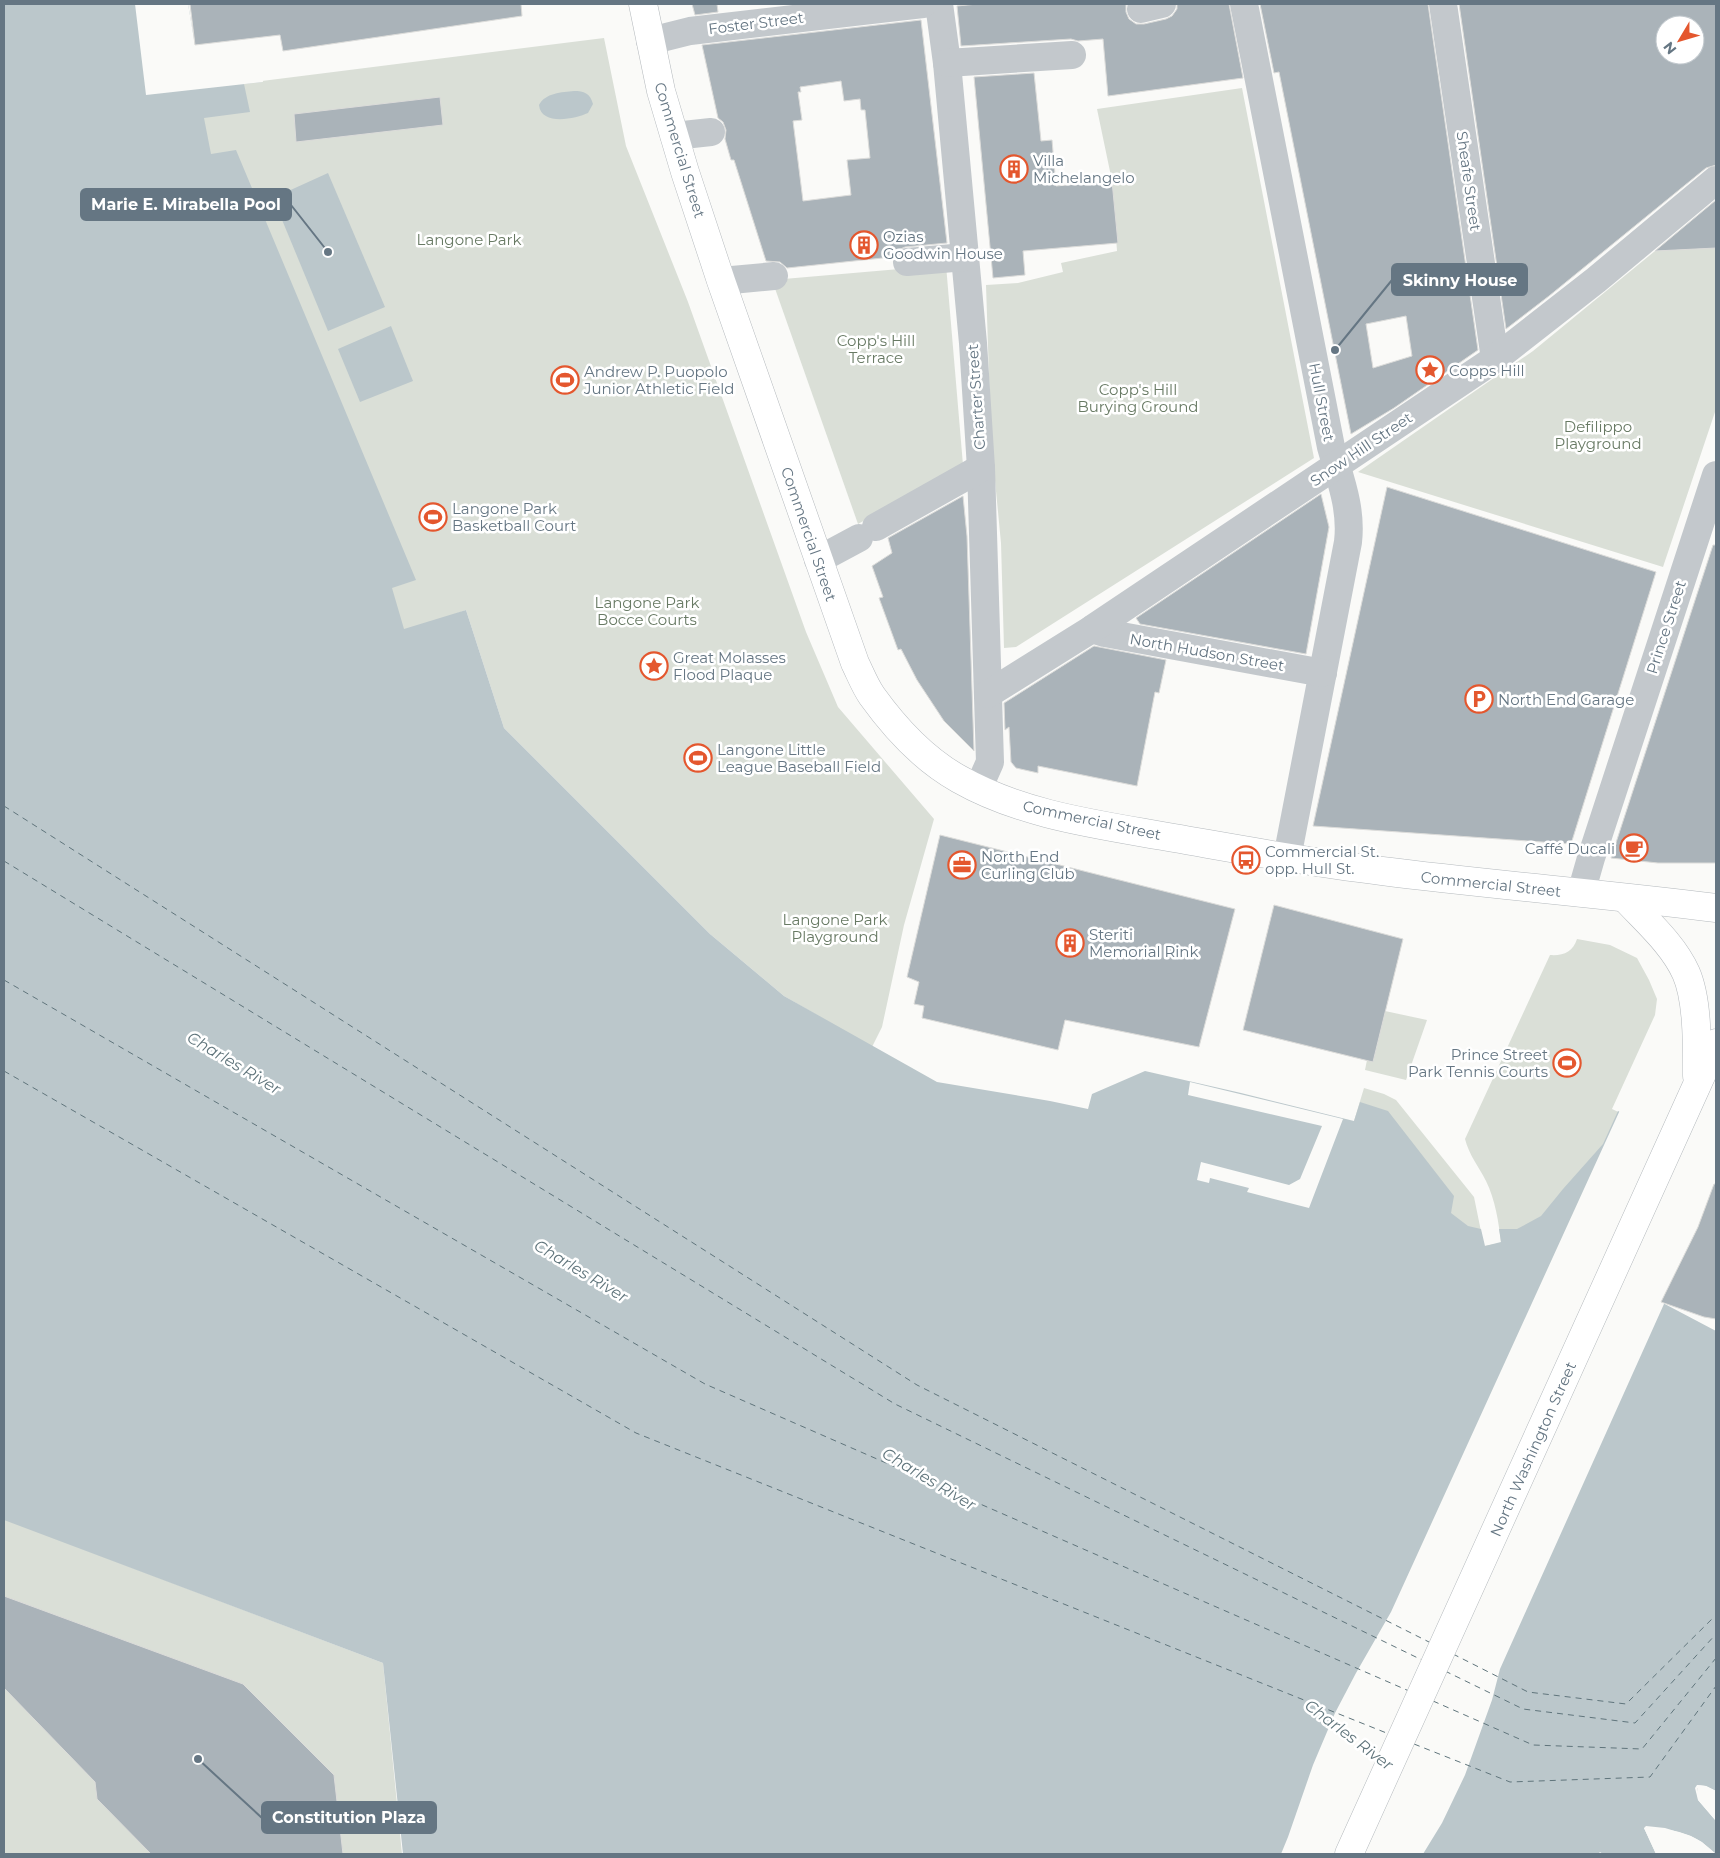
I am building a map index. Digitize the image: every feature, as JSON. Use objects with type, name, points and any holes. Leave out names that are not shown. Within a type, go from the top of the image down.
[{"type":"main road","name":"Commercial Street","points":[[643,4],[661,91],[674,136],[721,281],[855,663],[871,694],[906,737],[943,769],[978,789],[1021,806],[1085,822],[1287,858],[1382,871],[1716,908]]},
{"type":"main road","points":[[1625,898],[1671,950],[1686,973],[1693,998],[1697,1049],[1694,1092]]},
{"type":"main road","name":"North Washington Street","points":[[1350,1854],[1716,1042]]},
{"type":"street","name":"Foster Street","points":[[650,42],[752,14],[923,4]]},
{"type":"street","name":"Charter Street","points":[[939,4],[947,63],[973,343],[981,468],[990,762],[978,789]]},
{"type":"street","name":"Hull Street","points":[[1244,4],[1317,380],[1331,447],[1349,513],[1350,529],[1287,858]]},
{"type":"street","name":"Sheafe Street","points":[[1443,4],[1495,359]]},
{"type":"street","points":[[947,63],[1072,55]]},
{"type":"street","points":[[674,136],[711,132]]},
{"type":"street","name":"Snow Hill Street","points":[[988,694],[1092,629],[1495,359],[1596,280],[1716,180]]},
{"type":"street","points":[[908,262],[965,257]]},
{"type":"street","points":[[721,281],[774,276]]},
{"type":"street","points":[[818,560],[981,468]]},
{"type":"street","name":"Prince Street","points":[[1582,893],[1591,858],[1714,492]]},
{"type":"street","name":"North Hudson Street","points":[[1092,629],[1322,673]]},
{"type":"green space","name":"Langone Park","points":[[604,38],[626,146],[688,302],[806,632],[838,707],[934,819],[904,925],[882,1027],[872,1047],[784,996],[710,934],[504,728],[466,610],[376,643],[174,92]]},
{"type":"green space","name":"Copp's Hill Burying Ground","points":[[1242,88],[1314,458],[1016,647],[1004,648],[1001,543],[991,439],[986,285],[1018,283],[1063,272],[1061,263],[1117,251],[1112,181],[1097,109]]},
{"type":"green space","name":"Defilippo Playground","points":[[1716,248],[1716,409],[1663,567],[1358,472],[1533,351],[1655,251]]},
{"type":"green space","name":"Copp's Hill Terrace","points":[[946,265],[963,465],[858,524],[772,280]]},
{"type":"green space","points":[[1577,939],[1610,945],[1637,958],[1649,980],[1657,999],[1655,1015],[1612,1109],[1674,1138],[1494,1265],[1354,1121],[1364,1088],[1396,1100],[1474,1197],[1484,1246],[1501,1243],[1492,1195],[1465,1139],[1550,955],[1559,955],[1567,952],[1573,947]]},
{"type":"green space","points":[[1385,1011],[1427,1020],[1406,1080],[1365,1070]]},
{"type":"green space","points":[[4,1519],[383,1663],[402,1854],[4,1854]]},
{"type":"water","name":"Charles River","points":[[4,4],[188,4],[195,45],[263,82],[244,84],[250,112],[204,118],[211,154],[236,150],[416,580],[392,588],[404,629],[466,610],[504,728],[710,934],[784,996],[937,1082],[1088,1109],[1092,1094],[1145,1071],[1354,1121],[1360,1102],[1388,1111],[1454,1196],[1451,1213],[1468,1226],[1481,1229],[1485,1246],[1501,1242],[1499,1229],[1517,1229],[1541,1216],[1603,1144],[1618,1111],[1674,1138],[1661,1302],[1716,1331],[1716,1791],[1706,1786],[1697,1785],[1698,1800],[1716,1821],[1716,1854],[1701,1842],[1684,1834],[1665,1829],[1644,1828],[1656,1854],[1603,1854],[1600,1852],[1598,1854],[403,1854],[383,1663],[4,1520]]},
{"type":"water","points":[[574,91],[584,92],[590,97],[593,104],[588,113],[567,119],[559,119],[546,116],[541,112],[539,105],[545,98],[554,94]]},
{"type":"water","points":[[328,173],[385,307],[328,331],[273,198]]},
{"type":"water","points":[[391,326],[413,381],[360,402],[338,349]]},
{"type":"pier","points":[[135,4],[188,4],[195,45],[257,38],[263,82],[146,95]]},
{"type":"pier","points":[[1190,1082],[1343,1119],[1309,1208],[1247,1192],[1249,1188],[1210,1178],[1209,1183],[1197,1180],[1201,1162],[1289,1185],[1300,1179],[1322,1126],[1188,1095]]},
{"type":"pier","points":[[1620,1110],[1716,1154],[1716,1179],[1708,1206],[1500,1669],[1492,1700],[1465,1775],[1442,1823],[1423,1854],[1281,1854],[1313,1765],[1335,1713],[1391,1612]]},
{"type":"pier","points":[[1697,1785],[1706,1786],[1716,1791],[1716,1793],[1697,1788],[1700,1799],[1716,1818],[1716,1821],[1698,1800],[1695,1788]]},
{"type":"pier","points":[[1646,1826],[1665,1828],[1691,1836],[1702,1842],[1715,1854],[1712,1854],[1690,1838],[1647,1828],[1659,1854],[1656,1854],[1644,1828]]},
{"type":"building","points":[[190,4],[521,4],[522,16],[283,51],[280,35],[195,45]]},
{"type":"building","points":[[692,4],[717,4],[718,12],[695,15]]},
{"type":"building","points":[[978,4],[1126,4],[1126,12],[1129,19],[1136,24],[1144,24],[1172,16],[1177,9],[1177,4],[1229,4],[1243,78],[1108,96],[1103,39],[1078,41],[1071,39],[961,46],[957,6]]},
{"type":"building","points":[[1260,4],[1428,4],[1478,350],[1394,408],[1351,434],[1279,72],[1274,73]],"holes":[[[1406,316],[1412,356],[1373,368],[1366,324]]]},
{"type":"building","points":[[1459,4],[1716,4],[1716,165],[1706,168],[1506,329]]},
{"type":"building","points":[[921,20],[947,243],[905,247],[898,250],[892,257],[787,268],[780,262],[766,261],[734,160],[731,160],[725,139],[726,130],[723,122],[718,118],[702,45]],"holes":[[[841,81],[844,101],[860,99],[861,110],[865,110],[870,158],[847,160],[851,195],[803,201],[793,121],[802,120],[798,92],[801,92],[800,87]]]},
{"type":"building","name":"Villa Michelangelo","points":[[1034,73],[1041,141],[1052,140],[1056,186],[1112,181],[1118,243],[1023,251],[1025,275],[993,278],[974,77]]},
{"type":"building","points":[[440,97],[443,125],[296,142],[294,114]]},
{"type":"building","points":[[1716,200],[1716,248],[1655,251]]},
{"type":"building","name":"North End Garage","points":[[1387,487],[1656,572],[1571,844],[1313,826]]},
{"type":"building","points":[[1321,494],[1329,527],[1306,654],[1140,624],[1136,618]]},
{"type":"building","points":[[963,496],[967,536],[974,751],[944,721],[917,680],[901,649],[898,650],[879,598],[883,597],[872,566],[892,553],[888,538]]},
{"type":"building","points":[[1713,545],[1716,545],[1716,863],[1658,863],[1611,858]]},
{"type":"building","points":[[1094,646],[1166,660],[1159,693],[1155,692],[1137,786],[1038,766],[1038,773],[1016,768],[1011,762],[1009,727],[1005,730],[1004,703]]},
{"type":"building","name":"Steriti Memorial Rink","points":[[940,835],[1235,909],[1199,1047],[1065,1020],[1058,1050],[922,1018],[924,1006],[914,1004],[919,982],[907,977]]},
{"type":"building","points":[[1274,905],[1403,939],[1373,1062],[1243,1030]]},
{"type":"building","points":[[1714,1184],[1716,1184],[1716,1319],[1704,1317],[1661,1302],[1698,1227]]},
{"type":"building","points":[[4,1596],[243,1684],[334,1775],[343,1854],[151,1854],[97,1799],[95,1782],[4,1688]]},
{"type":"ferry route","points":[[4,806],[917,1385],[1429,1642]]},
{"type":"ferry route","points":[[4,861],[895,1404],[1422,1660]]},
{"type":"ferry route","points":[[4,980],[705,1384],[1409,1691]]},
{"type":"ferry route","points":[[4,1071],[636,1433],[1389,1734]]},
{"type":"ferry route","points":[[1453,1654],[1528,1692],[1626,1704],[1716,1615]]},
{"type":"ferry route","points":[[1445,1671],[1523,1709],[1635,1723],[1716,1634]]},
{"type":"ferry route","points":[[1433,1701],[1533,1745],[1642,1749],[1716,1658]]},
{"type":"ferry route","points":[[1414,1744],[1510,1782],[1650,1777],[1716,1686]]},
{"type":"place","name":"Villa Michelangelo","points":[[1014,169]]},
{"type":"place","name":"Ozias Goodwin House","points":[[864,245]]},
{"type":"place","name":"Marie E. Mirabella Pool","points":[[328,252]]},
{"type":"place","name":"Skinny House","points":[[1335,350]]},
{"type":"place","name":"Copps Hill","points":[[1430,370]]},
{"type":"place","name":"Andrew P. Puopolo Junior Athletic Field","points":[[565,380]]},
{"type":"place","name":"Langone Park Basketball Court","points":[[433,517]]},
{"type":"place","name":"Great Molasses Flood Plaque","points":[[654,666]]},
{"type":"place","name":"North End Garage","points":[[1479,699]]},
{"type":"place","name":"Langone Little League Baseball Field","points":[[698,758]]},
{"type":"place","name":"Caffé Ducali","points":[[1634,848]]},
{"type":"place","name":"Commercial St. opp. Hull St.","points":[[1246,860]]},
{"type":"place","name":"North End Curling Club","points":[[962,865]]},
{"type":"place","name":"Steriti Memorial Rink","points":[[1070,943]]},
{"type":"place","name":"Prince Street Park Tennis Courts","points":[[1567,1063]]},
{"type":"place","name":"Constitution Plaza","points":[[198,1759]]},
{"type":"park label","name":"Langone Park Bocce Courts","points":[[647,610]]},
{"type":"park label","name":"Langone Park Playground","points":[[835,928]]}]
